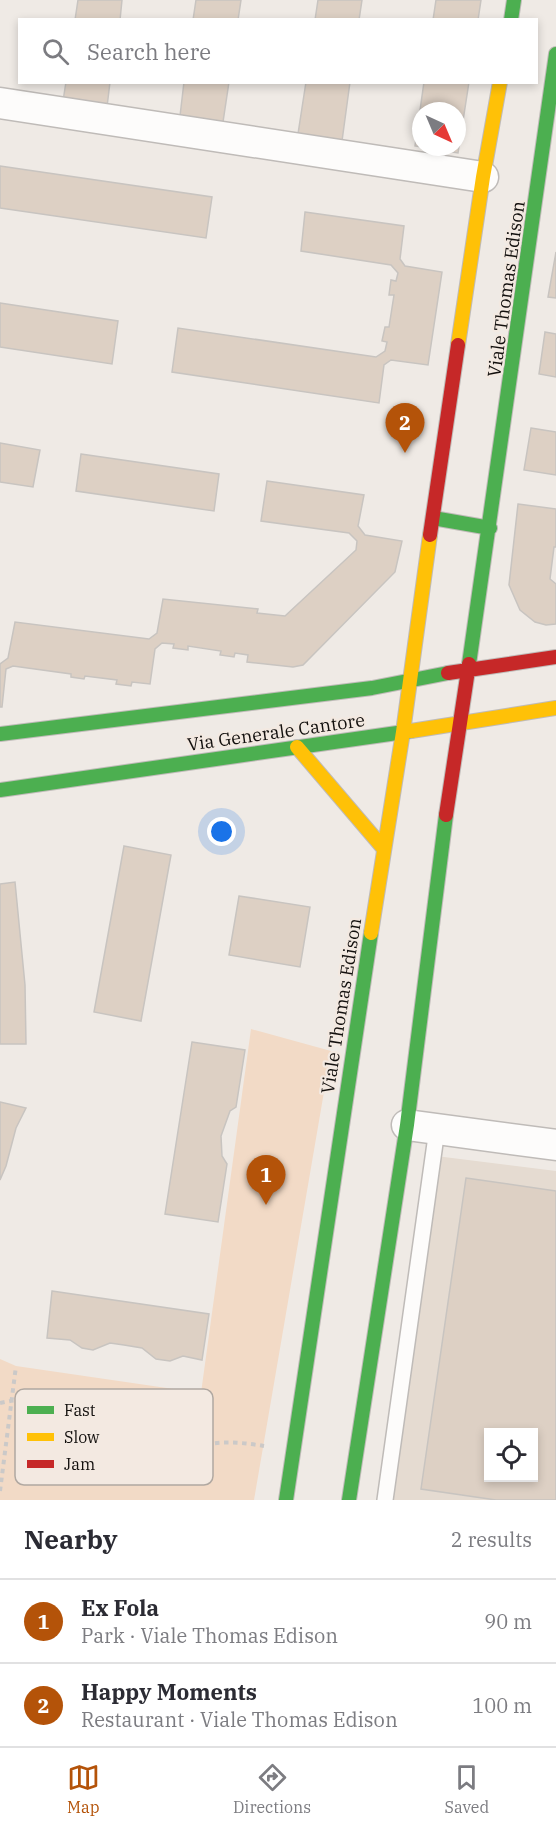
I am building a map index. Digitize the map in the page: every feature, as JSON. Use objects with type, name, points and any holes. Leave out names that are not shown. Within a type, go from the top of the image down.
[{"type":"street","points":[[511,18],[514,0]]},
{"type":"street","name":"Viale Thomas Edison","points":[[349,1500],[407,1125],[452,764],[490,528],[556,54]]},
{"type":"street","name":"Viale Thomas Edison","points":[[286,1500],[403,732],[408,682],[483,177],[500,84]]},
{"type":"street","points":[[0,103],[483,177]]},
{"type":"street","points":[[433,519],[490,528]]},
{"type":"street","name":"Via Generale Cantore","points":[[0,734],[408,682],[468,669],[556,657]]},
{"type":"street","name":"Via Generale Cantore","points":[[0,790],[556,708]]},
{"type":"street","points":[[297,747],[384,849]]},
{"type":"street","points":[[407,1125],[556,1144]]},
{"type":"lane","points":[[385,1500],[437,1129]]},
{"type":"path","points":[[0,1491],[16,1366]]},
{"type":"path","points":[[0,1403],[13,1400]]},
{"type":"path","points":[[213,1444],[263,1445],[293,1453]]},
{"type":"shaded area","points":[[251,1029],[331,1051],[254,1500],[0,1500],[0,1359],[16,1366],[174,1389],[15,1389],[15,1485],[213,1485],[213,1389],[202,1389]]},
{"type":"shaded area","points":[[436,1156],[556,1171],[556,1500],[381,1500]]},
{"type":"building","points":[[78,0],[122,0],[120,18],[75,18]]},
{"type":"building","points":[[196,0],[241,0],[238,18],[193,18]]},
{"type":"building","points":[[318,0],[362,0],[359,18],[315,18]]},
{"type":"building","points":[[436,0],[481,0],[478,18],[433,18]]},
{"type":"building","points":[[66,84],[110,84],[107,107],[63,101]]},
{"type":"building","points":[[184,84],[229,84],[223,122],[180,116]]},
{"type":"building","points":[[306,84],[350,84],[342,141],[298,134]]},
{"type":"building","points":[[424,84],[469,84],[466,102],[421,102]]},
{"type":"building","points":[[0,166],[212,197],[206,238],[0,208]]},
{"type":"building","points":[[305,212],[404,226],[400,259],[405,266],[442,272],[428,365],[391,360],[384,365],[379,403],[172,372],[178,328],[376,357],[385,351],[387,342],[382,341],[385,327],[389,327],[394,295],[389,295],[391,280],[396,281],[398,273],[391,265],[301,251]]},
{"type":"building","points":[[556,252],[556,298],[548,297]]},
{"type":"building","points":[[0,303],[118,321],[112,364],[0,347]]},
{"type":"building","points":[[545,332],[556,334],[556,377],[539,374]]},
{"type":"building","points":[[531,428],[556,432],[556,475],[524,470]]},
{"type":"building","points":[[0,443],[40,450],[33,487],[0,482]]},
{"type":"building","points":[[81,454],[219,474],[214,511],[76,491]]},
{"type":"building","points":[[267,481],[364,495],[358,526],[365,535],[402,541],[395,572],[303,665],[293,667],[247,662],[248,655],[235,653],[234,657],[220,655],[221,651],[188,646],[188,650],[173,648],[174,644],[162,643],[155,649],[150,684],[132,682],[131,686],[116,684],[117,680],[85,676],[84,679],[71,677],[71,674],[13,666],[6,669],[2,707],[0,707],[0,664],[8,658],[15,622],[149,639],[157,633],[163,599],[258,609],[257,613],[285,616],[356,550],[357,541],[349,533],[261,521]]},
{"type":"building","points":[[518,504],[556,509],[556,547],[554,547],[550,579],[556,584],[556,624],[546,625],[535,622],[520,610],[509,585]]},
{"type":"building","points":[[124,846],[171,855],[141,1021],[94,1012]]},
{"type":"building","points":[[15,882],[25,985],[26,1044],[0,1044],[0,884]]},
{"type":"building","points":[[239,896],[310,907],[300,967],[229,955]]},
{"type":"building","points":[[192,1042],[245,1050],[236,1107],[230,1111],[221,1136],[222,1156],[227,1164],[218,1222],[165,1214]]},
{"type":"building","points":[[0,1102],[26,1108],[16,1128],[0,1180]]},
{"type":"building","points":[[466,1178],[556,1191],[556,1500],[496,1500],[421,1489]]},
{"type":"building","points":[[52,1291],[209,1314],[202,1360],[183,1356],[170,1361],[156,1359],[142,1348],[110,1343],[93,1350],[82,1348],[70,1340],[47,1338]]},
{"type":"traffic: fast","points":[[511,18],[514,0]]},
{"type":"traffic: fast","points":[[469,664],[556,54]]},
{"type":"traffic: fast","points":[[433,518],[490,528]]},
{"type":"traffic: fast","points":[[0,734],[372,688],[448,673]]},
{"type":"traffic: fast","points":[[0,790],[411,731]]},
{"type":"traffic: fast","points":[[349,1500],[407,1125],[446,815]]},
{"type":"traffic: fast","points":[[286,1500],[371,933]]},
{"type":"traffic: slow","points":[[458,345],[500,84]]},
{"type":"traffic: slow","points":[[371,933],[403,732],[430,535]]},
{"type":"traffic: slow","points":[[411,731],[556,708]]},
{"type":"traffic: slow","points":[[297,747],[384,849]]},
{"type":"traffic: jam","points":[[430,535],[458,345]]},
{"type":"traffic: jam","points":[[448,673],[556,657]]},
{"type":"traffic: jam","points":[[446,815],[469,664]]},
{"type":"place","name":"Happy Moments","points":[[405,453]]},
{"type":"place","name":"Ex Fola","points":[[266,1205]]}]
